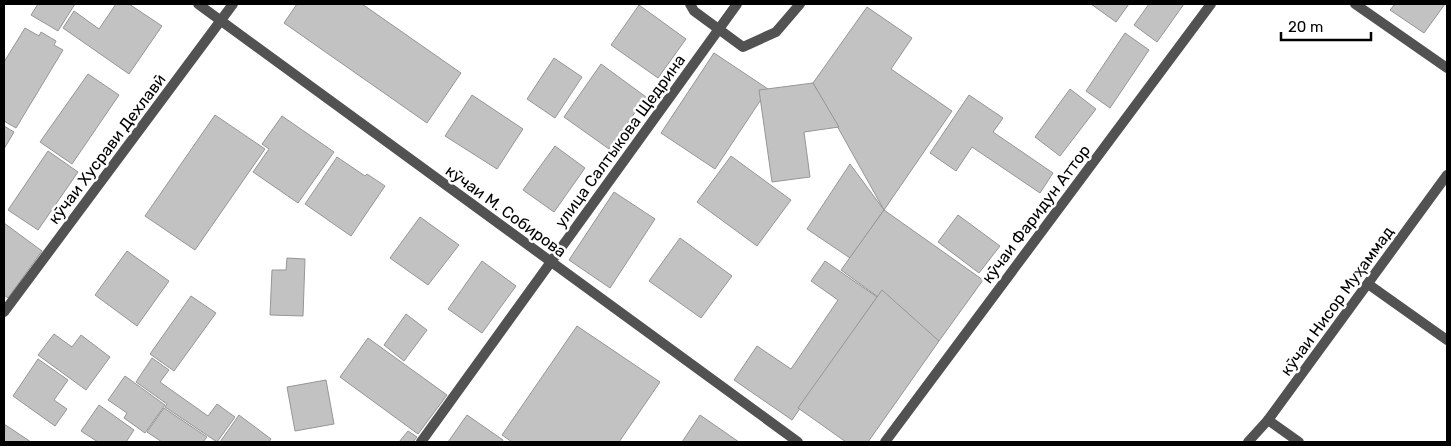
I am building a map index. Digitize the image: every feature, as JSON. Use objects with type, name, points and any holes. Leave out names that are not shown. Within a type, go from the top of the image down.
[{"type":"street","name":"кӯчаи М. Собирова","points":[[198,4],[798,442]]},
{"type":"street","name":"кӯчаи Хусрави Дехлавӣ","points":[[4,312],[233,4]]},
{"type":"street","points":[[690,4],[694,11],[743,47],[776,32],[800,4]]},
{"type":"street","name":"улица Салтыкова Щедрина","points":[[421,442],[737,4]]},
{"type":"street","name":"кӯчаи Фаридун Аттор","points":[[885,442],[1211,4]]},
{"type":"street","points":[[1356,4],[1447,68]]},
{"type":"street","name":"кӯчаи Нисор Муҳаммад","points":[[1248,442],[1268,420],[1447,175]]},
{"type":"street","points":[[1368,284],[1447,340]]},
{"type":"street","points":[[1268,420],[1299,442]]},
{"type":"building","points":[[38,4],[75,4],[58,31],[31,15]]},
{"type":"building","points":[[116,4],[129,4],[162,26],[129,74],[63,28],[74,11],[99,29]]},
{"type":"building","points":[[297,4],[362,4],[461,73],[427,123],[284,23]]},
{"type":"building","points":[[1091,4],[1129,4],[1116,22]]},
{"type":"building","points":[[1149,4],[1184,4],[1157,42],[1134,25]]},
{"type":"building","points":[[1395,4],[1445,4],[1424,33],[1390,10]]},
{"type":"building","points":[[639,5],[686,39],[658,78],[611,45]]},
{"type":"building","points":[[867,7],[912,38],[891,69],[952,111],[884,210],[813,83]]},
{"type":"building","points":[[25,28],[39,36],[41,32],[56,41],[54,45],[63,50],[16,128],[4,121],[4,62]]},
{"type":"building","points":[[1125,33],[1149,50],[1110,108],[1086,91]]},
{"type":"building","points":[[714,53],[768,89],[715,169],[661,133]]},
{"type":"building","points":[[554,58],[582,77],[555,118],[527,99]]},
{"type":"building","points":[[601,64],[646,97],[609,149],[564,117]]},
{"type":"building","points":[[88,74],[119,95],[72,164],[40,142]]},
{"type":"building","points":[[813,83],[839,127],[804,132],[810,177],[772,182],[759,90]]},
{"type":"building","points":[[1070,89],[1096,109],[1060,156],[1035,137]]},
{"type":"building","points":[[472,95],[523,129],[497,169],[445,136]]},
{"type":"building","points":[[969,95],[1003,118],[993,132],[1053,173],[1040,193],[972,147],[956,171],[930,153]]},
{"type":"building","points":[[215,115],[265,149],[195,250],[145,216]]},
{"type":"building","points":[[282,116],[334,152],[298,203],[253,172],[269,149],[262,144]]},
{"type":"building","points":[[4,126],[14,132],[4,149]]},
{"type":"building","points":[[555,146],[585,168],[554,212],[523,190]]},
{"type":"building","points":[[48,151],[78,172],[38,230],[8,210]]},
{"type":"building","points":[[731,156],[791,200],[757,246],[697,202]]},
{"type":"building","points":[[337,157],[365,176],[367,174],[385,186],[351,236],[305,204]]},
{"type":"building","points":[[850,164],[884,210],[850,258],[807,229]]},
{"type":"building","points":[[614,192],[655,219],[610,288],[569,260]]},
{"type":"building","points":[[884,210],[983,280],[939,341],[841,270]]},
{"type":"building","points":[[958,215],[1000,246],[979,273],[938,242]]},
{"type":"building","points":[[420,217],[459,245],[428,285],[390,258]]},
{"type":"building","points":[[4,223],[42,251],[8,298],[4,295]]},
{"type":"building","points":[[680,238],[732,276],[701,318],[649,281]]},
{"type":"building","points":[[127,251],[169,281],[137,326],[95,295]]},
{"type":"building","points":[[287,258],[305,259],[303,316],[270,315],[272,270],[286,270]]},
{"type":"building","points":[[482,261],[516,286],[482,333],[448,309]]},
{"type":"building","points":[[825,261],[877,297],[792,420],[734,380],[757,346],[791,369],[838,300],[811,281]]},
{"type":"building","points":[[882,290],[939,341],[868,442],[846,442],[798,408]]},
{"type":"building","points":[[191,296],[216,313],[174,371],[150,354]]},
{"type":"building","points":[[406,314],[427,330],[404,361],[384,345]]},
{"type":"building","points":[[577,326],[660,382],[619,442],[512,442],[502,435]]},
{"type":"building","points":[[54,334],[72,347],[81,335],[110,357],[86,390],[38,355]]},
{"type":"building","points":[[368,338],[447,395],[418,434],[340,377]]},
{"type":"building","points":[[152,358],[169,370],[160,382],[208,416],[217,404],[235,417],[217,442],[165,407],[167,404],[136,382]]},
{"type":"building","points":[[38,359],[68,380],[54,400],[67,409],[55,426],[13,396]]},
{"type":"building","points":[[125,376],[165,405],[145,433],[124,418],[127,413],[108,400]]},
{"type":"building","points":[[326,380],[334,424],[295,431],[287,387]]},
{"type":"building","points":[[99,405],[134,430],[126,442],[98,442],[81,431]]},
{"type":"building","points":[[164,408],[207,437],[203,442],[162,442],[147,432]]},
{"type":"building","points":[[239,415],[271,439],[269,442],[220,442]]},
{"type":"building","points":[[467,415],[503,440],[502,442],[448,442]]},
{"type":"building","points":[[700,415],[739,442],[682,442]]},
{"type":"building","points":[[4,424],[31,442],[4,442]]},
{"type":"building","points":[[408,431],[417,437],[413,442],[399,442]]}]
